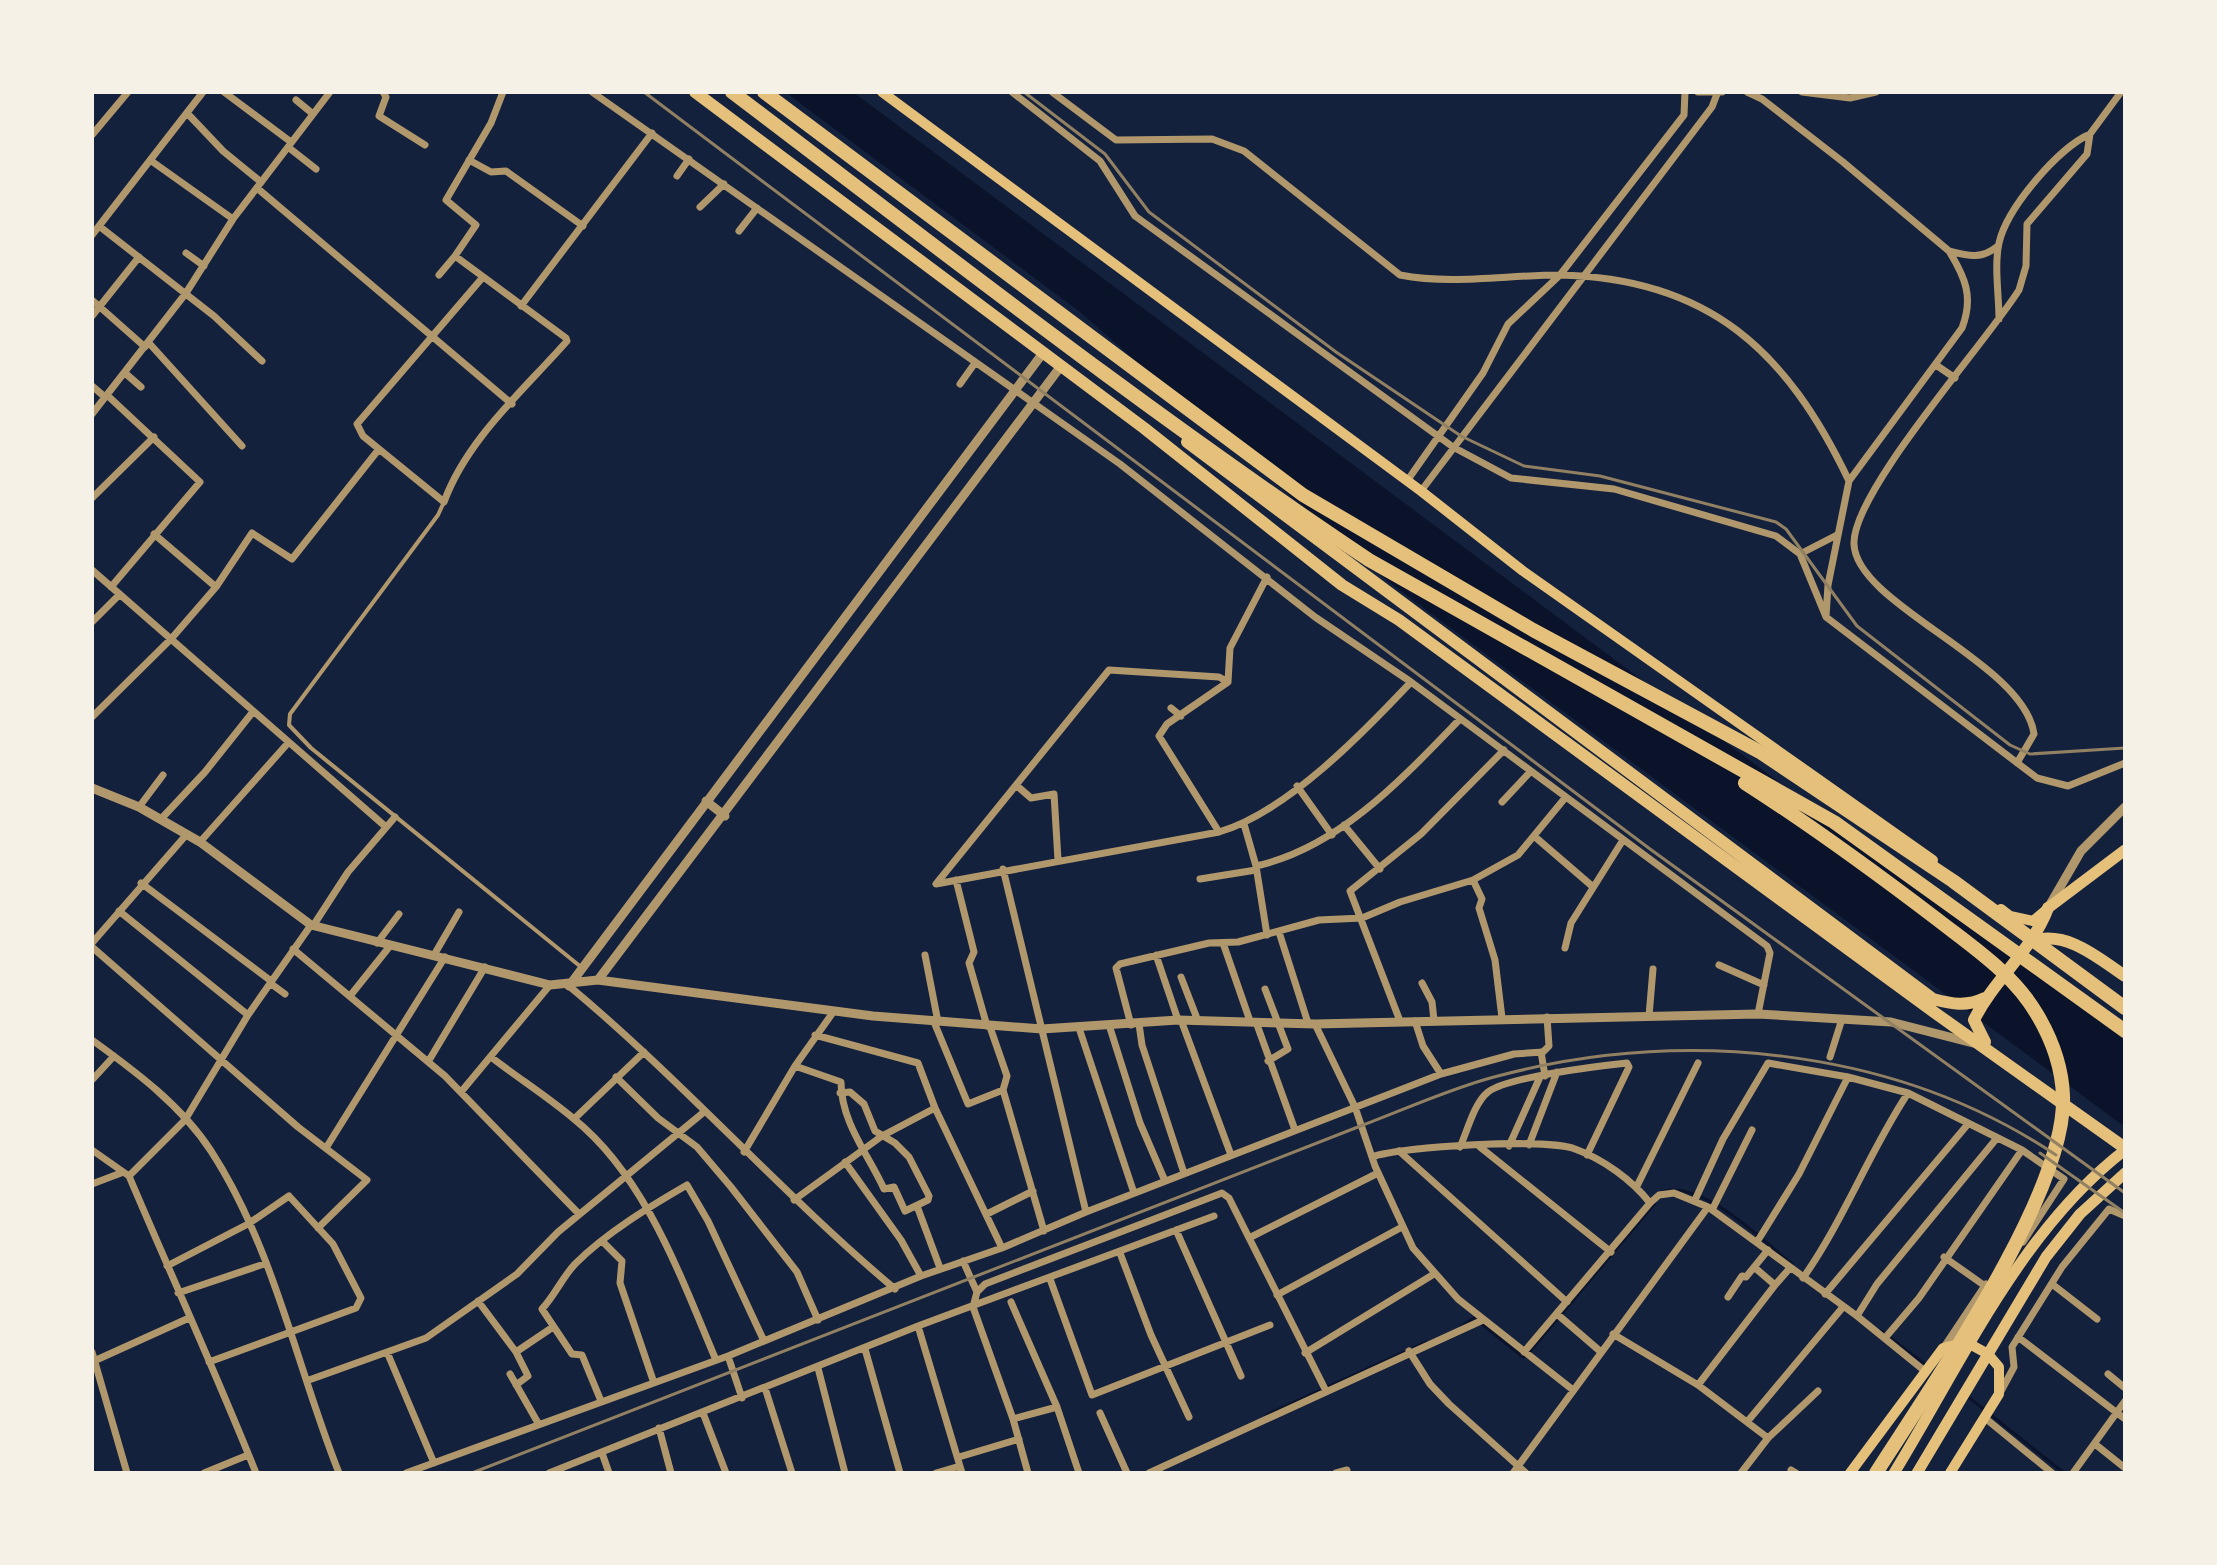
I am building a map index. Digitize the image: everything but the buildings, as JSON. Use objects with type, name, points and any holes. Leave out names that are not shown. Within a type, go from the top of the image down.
[{"type":"highway","points":[[695,92],[1061,366],[1342,585],[1399,620],[2125,1149]]},
{"type":"highway","points":[[724,92],[1933,999],[1955,1005],[1973,1004],[1985,998]]},
{"type":"highway","points":[[732,92],[998,294],[1298,513],[1369,560],[1834,822],[2125,1031]]},
{"type":"highway","points":[[764,92],[1303,495],[1533,630],[1760,752],[1953,881],[2125,1005]]},
{"type":"highway","points":[[1648,719],[1813,827],[1986,957],[2016,985],[2037,1014],[2058,1063],[2063,1097],[2059,1132],[2052,1161],[2029,1216],[1974,1315],[1876,1473]]},
{"type":"highway","points":[[2012,1068],[1979,1036],[1974,1020],[1985,998],[2032,942],[2048,908]]},
{"type":"highway","points":[[2032,942],[2053,939],[2075,945],[2125,976]]},
{"type":"main road","points":[[882,92],[1421,491],[1523,571],[1720,706],[2010,916],[2033,921],[2125,850]]},
{"type":"main road","points":[[1894,1473],[2047,1226],[2083,1184],[2125,1149]]},
{"type":"main road","points":[[1917,1473],[2046,1257],[2080,1214],[2125,1173]]},
{"type":"main road","points":[[1850,1473],[1943,1348],[1966,1342],[1988,1354],[1999,1367],[1999,1394],[1950,1473]]},
{"type":"street","points":[[92,135],[128,92]]},
{"type":"street","points":[[92,235],[203,92]]},
{"type":"street","points":[[224,92],[290,144],[316,169]]},
{"type":"street","points":[[92,414],[186,293],[233,219],[330,92]]},
{"type":"street","points":[[383,92],[386,97],[379,116],[425,145]]},
{"type":"street","points":[[439,275],[476,225],[446,200],[491,123],[503,92]]},
{"type":"street","points":[[592,92],[1120,464],[1315,617],[1504,750],[1769,949],[1758,1014]]},
{"type":"street","points":[[1012,92],[1100,161],[1135,216],[1453,447],[1511,478],[1614,489],[1776,536],[1800,554],[1826,617],[2037,778],[2068,786],[2125,763]]},
{"type":"street","points":[[1052,92],[1116,140],[1212,139],[1244,151],[1400,275],[1430,279],[1560,275],[1674,293],[1746,337],[1787,377],[1812,413],[1849,481]]},
{"type":"street","points":[[1407,481],[1483,373],[1508,324],[1560,275],[1684,115],[1685,92]]},
{"type":"street","points":[[1421,491],[1712,107],[1719,93],[1698,92]]},
{"type":"street","points":[[1747,92],[1762,99],[1832,153],[1949,251],[1970,257],[1990,252],[1998,246]]},
{"type":"street","points":[[1802,92],[1850,98],[1876,92]]},
{"type":"street","points":[[2017,763],[2034,734],[2016,695],[1875,583],[1855,554],[1855,529],[1869,496],[1999,321],[2024,275],[2027,224],[2087,154],[2090,134],[2121,92]]},
{"type":"street","points":[[296,100],[313,114]]},
{"type":"street","points":[[187,113],[259,185],[512,404]]},
{"type":"street","points":[[521,306],[652,133]]},
{"type":"street","points":[[1999,321],[1998,246],[2017,205],[2071,142],[2090,134]]},
{"type":"street","points":[[677,176],[689,159]]},
{"type":"street","points":[[150,160],[233,219]]},
{"type":"street","points":[[469,160],[491,172],[506,171],[583,226]]},
{"type":"street","points":[[700,207],[724,184]]},
{"type":"street","points":[[739,231],[757,208]]},
{"type":"street","points":[[99,226],[186,293],[262,361]]},
{"type":"street","points":[[1826,617],[1849,481],[1936,365],[1962,328],[1967,315],[1968,290],[1949,251]]},
{"type":"street","points":[[186,253],[204,266]]},
{"type":"street","points":[[455,256],[567,339],[512,404],[486,429],[453,477],[444,502],[379,449],[358,430],[357,424],[483,277]]},
{"type":"street","points":[[92,316],[95,303],[139,257]]},
{"type":"street","points":[[95,303],[147,345],[242,446]]},
{"type":"street","points":[[569,986],[1043,353]]},
{"type":"street","points":[[960,384],[975,363]]},
{"type":"street","points":[[1936,365],[1955,378]]},
{"type":"street","points":[[598,980],[725,816],[1061,366]]},
{"type":"street","points":[[125,373],[141,387]]},
{"type":"street","points":[[92,386],[154,437],[200,482],[111,587]]},
{"type":"street","points":[[986,431],[1003,443]]},
{"type":"street","points":[[92,498],[154,437]]},
{"type":"street","points":[[92,717],[171,639],[216,587],[252,533],[292,559],[379,449]]},
{"type":"street","points":[[154,534],[216,587]]},
{"type":"street","points":[[1800,554],[1838,535]]},
{"type":"street","points":[[903,543],[920,556]]},
{"type":"street","points":[[92,570],[252,713],[390,822],[348,872],[293,949],[248,1015],[185,1120],[125,1174],[92,1184]]},
{"type":"street","points":[[1228,682],[1230,648],[1267,577]]},
{"type":"street","points":[[92,622],[119,595]]},
{"type":"street","points":[[1228,682],[1219,677],[1112,668],[936,882],[1219,832],[1244,824],[1344,749],[1411,682]]},
{"type":"street","points":[[1219,832],[1159,736],[1164,727],[1228,682]]},
{"type":"street","points":[[1171,708],[1181,716]]},
{"type":"street","points":[[161,819],[205,772],[252,713]]},
{"type":"street","points":[[1200,879],[1256,868],[1295,856],[1332,835],[1460,719]]},
{"type":"street","points":[[200,842],[288,743]]},
{"type":"street","points":[[1400,1021],[1350,891],[1421,834],[1504,750]]},
{"type":"street","points":[[1502,802],[1530,772]]},
{"type":"street","points":[[139,807],[163,775]]},
{"type":"street","points":[[1016,785],[1031,798],[1054,794],[1058,860]]},
{"type":"street","points":[[1297,786],[1332,835]]},
{"type":"street","points":[[92,788],[139,807],[200,842],[312,925],[550,985],[569,986],[598,980],[834,1011],[1042,1029],[1110,1028],[1179,1020],[1312,1024],[1758,1014],[1891,1022],[1982,1045]]},
{"type":"street","points":[[1184,1173],[1116,968],[1156,955],[1267,935],[1319,920],[1362,918],[1473,880],[1518,855],[1565,798]]},
{"type":"street","points":[[706,801],[725,816]]},
{"type":"street","points":[[2048,908],[2081,851],[2125,807]]},
{"type":"street","points":[[1244,824],[1256,868],[1267,935]]},
{"type":"street","points":[[1344,825],[1380,869]]},
{"type":"street","points":[[187,834],[141,883],[92,945],[252,1088],[367,1180],[318,1228]]},
{"type":"street","points":[[1534,836],[1592,886]]},
{"type":"street","points":[[1565,948],[1571,923],[1623,840]]},
{"type":"street","points":[[1003,869],[1086,1212]]},
{"type":"street","points":[[956,880],[974,952],[969,963],[1007,1076],[1003,1090],[1044,1231]]},
{"type":"street","points":[[1473,880],[1482,899],[1479,908],[1495,960],[1502,1018]]},
{"type":"street","points":[[141,883],[285,994]]},
{"type":"street","points":[[119,911],[248,1015]]},
{"type":"street","points":[[326,1148],[440,956],[459,912]]},
{"type":"street","points":[[377,943],[399,914]]},
{"type":"street","points":[[1279,932],[1312,1024],[1355,1107],[1378,1173],[1402,1227],[1434,1274],[1479,1321],[1573,1390]]},
{"type":"street","points":[[1223,943],[1295,1130]]},
{"type":"street","points":[[350,996],[390,946]]},
{"type":"street","points":[[293,949],[329,983],[350,996],[461,1092],[579,1214]]},
{"type":"street","points":[[925,955],[936,1022],[968,1104],[1003,1090]]},
{"type":"street","points":[[1156,955],[1231,1155]]},
{"type":"street","points":[[1719,965],[1764,985]]},
{"type":"street","points":[[428,1062],[485,967]]},
{"type":"street","points":[[1649,1016],[1653,969]]},
{"type":"street","points":[[1181,977],[1198,1021]]},
{"type":"street","points":[[1422,983],[1432,1002],[1434,1020]]},
{"type":"street","points":[[461,1092],[550,985]]},
{"type":"street","points":[[569,986],[644,1052],[794,1200],[895,1289]]},
{"type":"street","points":[[1265,989],[1288,1049],[1268,1061]]},
{"type":"street","points":[[744,1152],[795,1066],[834,1011]]},
{"type":"street","points":[[406,1473],[728,1356],[940,1268],[1002,1248],[1184,1173],[1441,1074],[1514,1054],[1541,1052],[1549,1046],[1547,1017]]},
{"type":"street","points":[[1830,1057],[1842,1019]]},
{"type":"street","points":[[1415,1021],[1423,1046],[1441,1074]]},
{"type":"street","points":[[1079,1028],[1134,1193]]},
{"type":"street","points":[[1110,1028],[1140,1123],[1165,1181]]},
{"type":"street","points":[[815,1035],[918,1063],[935,1108],[1002,1248]]},
{"type":"street","points":[[92,1040],[134,1068],[185,1120],[212,1153],[248,1224],[264,1264],[309,1380],[320,1426],[339,1473]]},
{"type":"street","points":[[574,1119],[644,1052]]},
{"type":"street","points":[[1509,1146],[1542,1076],[1541,1052]]},
{"type":"street","points":[[92,1080],[114,1056]]},
{"type":"street","points":[[491,1057],[574,1119],[649,1210],[716,1360]]},
{"type":"street","points":[[1460,1147],[1486,1093],[1557,1072],[1627,1063],[1629,1067],[1587,1155]]},
{"type":"street","points":[[1637,1186],[1698,1063]]},
{"type":"street","points":[[1696,1197],[1723,1139],[1766,1064],[1848,1077],[1908,1093],[2022,1150],[2064,1179],[2014,1257],[1985,1286],[1943,1348]]},
{"type":"street","points":[[795,1066],[840,1081],[840,1093],[846,1120],[865,1147],[884,1189],[894,1187],[906,1212],[917,1206],[929,1196],[909,1157],[875,1131],[863,1102],[850,1092],[840,1093]]},
{"type":"street","points":[[1529,1145],[1557,1072]]},
{"type":"street","points":[[616,1077],[658,1118],[697,1147],[785,1253],[818,1320]]},
{"type":"street","points":[[1760,1238],[1799,1174],[1848,1077]]},
{"type":"street","points":[[1805,1274],[1908,1093]]},
{"type":"street","points":[[794,1200],[865,1147],[935,1108]]},
{"type":"street","points":[[309,1380],[426,1338],[517,1274],[579,1214],[704,1112]]},
{"type":"street","points":[[1828,1291],[1968,1124]]},
{"type":"street","points":[[1515,1470],[1613,1334],[1713,1207],[1752,1130]]},
{"type":"street","points":[[1858,1313],[1997,1138]]},
{"type":"street","points":[[1372,1157],[1441,1146],[1574,1148],[1637,1186],[1650,1203]]},
{"type":"street","points":[[1480,1147],[1611,1252]]},
{"type":"street","points":[[92,1150],[125,1174],[231,1405],[256,1473]]},
{"type":"street","points":[[1888,1334],[1919,1298],[1944,1257],[2022,1150]]},
{"type":"street","points":[[1399,1151],[1567,1302]]},
{"type":"street","points":[[845,1162],[901,1240],[921,1276]]},
{"type":"street","points":[[1249,1238],[1378,1173]]},
{"type":"street","points":[[601,1401],[582,1355],[572,1354],[542,1309],[559,1290],[563,1278],[602,1241],[687,1185],[708,1221],[764,1341]]},
{"type":"street","points":[[987,1214],[1033,1191]]},
{"type":"street","points":[[1028,1473],[1013,1419],[973,1307],[977,1292],[985,1284],[1222,1193],[1229,1198],[1324,1387]]},
{"type":"street","points":[[1528,1355],[1567,1302],[1650,1203],[1659,1195],[1674,1193],[1696,1197],[1760,1238],[1768,1250],[1790,1268],[1805,1274],[1843,1307],[1858,1313],[1888,1334],[1926,1372]]},
{"type":"street","points":[[167,1266],[248,1224],[287,1196],[333,1244],[361,1298],[356,1308],[209,1362]]},
{"type":"street","points":[[917,1206],[940,1268]]},
{"type":"street","points":[[1999,1394],[2014,1367],[2011,1348],[2052,1284],[2109,1209],[2125,1216]]},
{"type":"street","points":[[549,1473],[918,1326],[1214,1216]]},
{"type":"street","points":[[1277,1295],[1402,1227]]},
{"type":"street","points":[[1176,1230],[1241,1376]]},
{"type":"street","points":[[602,1241],[622,1261],[620,1283],[654,1383]]},
{"type":"street","points":[[1728,1297],[1742,1276],[1746,1277],[1768,1250]]},
{"type":"street","points":[[1120,1253],[1189,1417]]},
{"type":"street","points":[[1944,1257],[1985,1286]]},
{"type":"street","points":[[963,1261],[977,1292]]},
{"type":"street","points":[[178,1293],[264,1264]]},
{"type":"street","points":[[1754,1267],[1775,1285]]},
{"type":"street","points":[[1698,1385],[1790,1268]]},
{"type":"street","points":[[1305,1353],[1434,1274]]},
{"type":"street","points":[[1050,1279],[1092,1395],[1270,1325]]},
{"type":"street","points":[[2052,1284],[2097,1319]]},
{"type":"street","points":[[478,1301],[516,1352],[528,1376],[516,1385]]},
{"type":"street","points":[[1011,1302],[1057,1407],[1079,1473]]},
{"type":"street","points":[[1747,1422],[1843,1307]]},
{"type":"street","points":[[1559,1316],[1601,1352]]},
{"type":"street","points":[[94,1361],[189,1318]]},
{"type":"street","points":[[1149,1473],[1324,1387],[1479,1321]]},
{"type":"street","points":[[918,1326],[961,1465]]},
{"type":"street","points":[[516,1352],[553,1327]]},
{"type":"street","points":[[1613,1334],[1698,1385],[1768,1438]]},
{"type":"street","points":[[2018,1337],[2122,1416]]},
{"type":"street","points":[[865,1349],[900,1473]]},
{"type":"street","points":[[1409,1351],[1430,1384],[1515,1470],[1526,1473]]},
{"type":"street","points":[[92,1352],[127,1473]]},
{"type":"street","points":[[387,1352],[434,1463]]},
{"type":"street","points":[[728,1356],[742,1398]]},
{"type":"street","points":[[818,1368],[845,1473]]},
{"type":"street","points":[[510,1374],[538,1423]]},
{"type":"street","points":[[2108,1374],[2125,1388]]},
{"type":"street","points":[[765,1388],[792,1473]]},
{"type":"street","points":[[1741,1473],[1768,1438],[1818,1391]]},
{"type":"street","points":[[2073,1473],[2122,1416],[2125,1401]]},
{"type":"street","points":[[1013,1419],[1057,1407]]},
{"type":"street","points":[[703,1413],[726,1473]]},
{"type":"street","points":[[1100,1413],[1127,1473]]},
{"type":"street","points":[[1985,1418],[2052,1473]]},
{"type":"street","points":[[659,1428],[671,1473]]},
{"type":"street","points":[[936,1473],[1019,1439]]},
{"type":"street","points":[[2095,1444],[2125,1468]]},
{"type":"street","points":[[602,1453],[609,1473]]},
{"type":"street","points":[[204,1473],[248,1455]]},
{"type":"street","points":[[1336,1473],[1348,1472]]},
{"type":"lane","points":[[444,502],[438,515],[290,714],[289,725],[390,822],[582,968]]},
{"type":"water","points":[[785,92],[853,92],[2125,1040],[2125,1127],[1390,583],[1080,312]]},
{"type":"waterway","points":[[1664,1191],[1697,1195],[1715,1204],[1792,1264]]},
{"type":"waterway","points":[[1462,1326],[1474,1318],[1523,1357],[1526,1356],[1655,1203]]},
{"type":"waterway","points":[[1881,1331],[1926,1365]]},
{"type":"waterway","points":[[1266,1415],[1426,1342]]},
{"type":"waterway","points":[[1967,1396],[2064,1473]]},
{"type":"railway","points":[[644,92],[1650,849],[2125,1193]]},
{"type":"railway","points":[[1024,92],[1105,154],[1149,212],[1336,352],[1461,436],[1524,466],[1600,476],[1776,522],[1786,529],[1857,626],[2010,745],[2030,754],[2125,748]]},
{"type":"railway","points":[[472,1473],[1444,1093],[1494,1077],[1565,1062],[1637,1053],[1711,1051],[1784,1056],[1856,1069],[1926,1090],[1993,1118],[2056,1155]]},
{"type":"railway","points":[[2040,1153],[2125,1213]]}]
